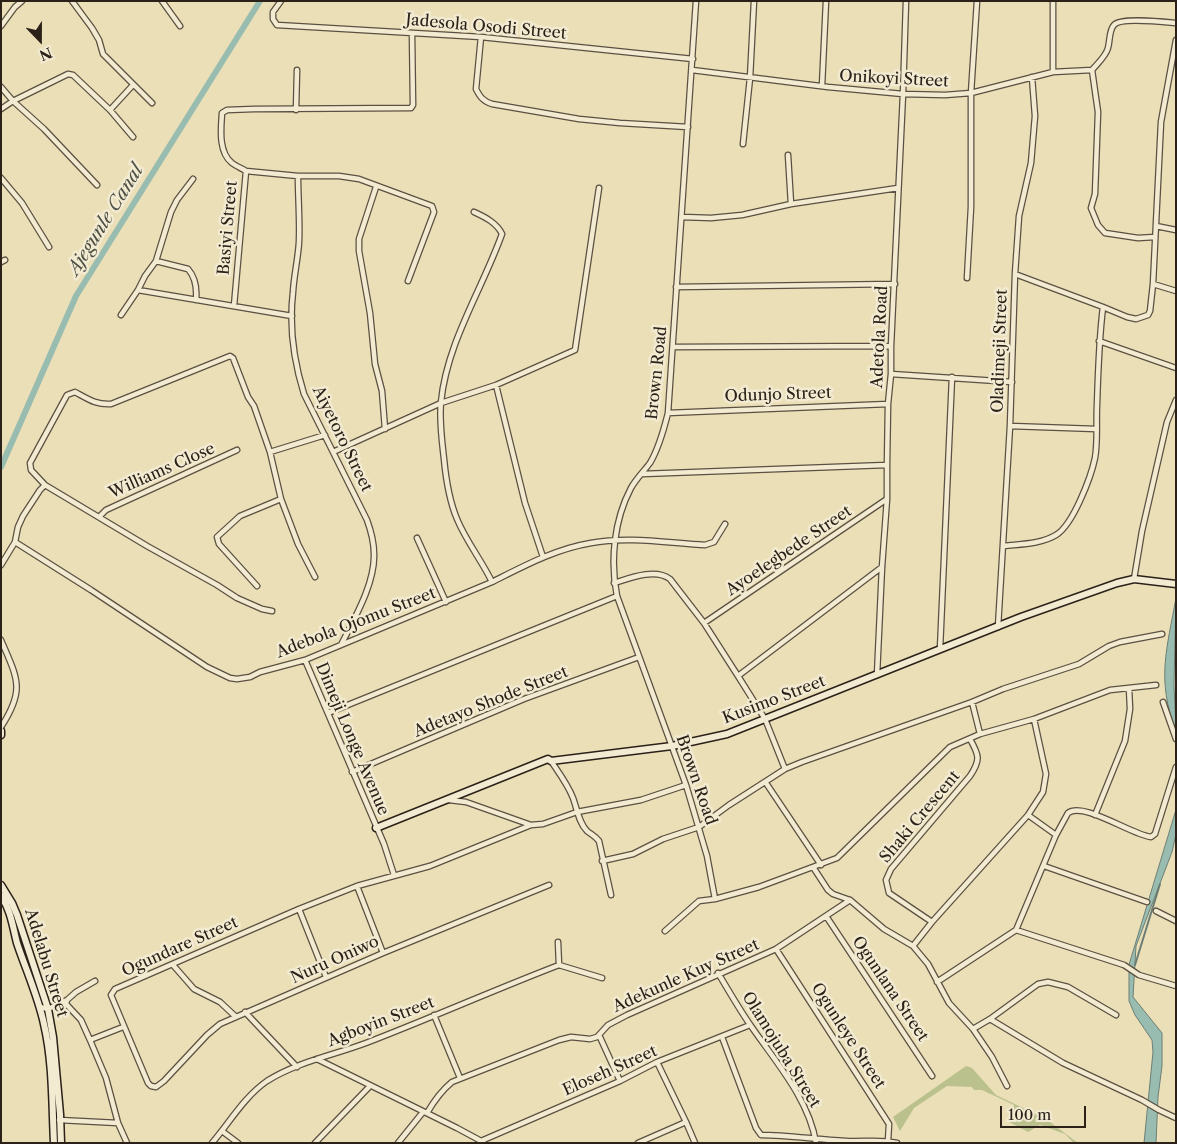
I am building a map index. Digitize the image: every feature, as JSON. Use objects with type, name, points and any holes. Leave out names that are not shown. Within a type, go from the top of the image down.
[{"type":"street","points":[[11,1],[15,7]]},
{"type":"street","points":[[1,26],[15,7],[22,1]]},
{"type":"street","points":[[72,1],[92,28],[103,54],[152,103]]},
{"type":"street","points":[[162,1],[180,26]]},
{"type":"street","name":"Jadesola Osodi Street","points":[[281,1],[273,12],[273,19],[277,25],[482,36],[693,59]]},
{"type":"street","name":"Brown Road","points":[[696,1],[668,412],[661,438],[651,461],[632,487],[623,508],[613,556],[614,583],[617,596],[686,785],[699,826],[715,899]]},
{"type":"street","points":[[743,144],[750,78],[754,1]]},
{"type":"street","points":[[822,86],[826,1]]},
{"type":"street","name":"Adetola Road","points":[[877,675],[887,499],[888,404],[904,94],[906,1]]},
{"type":"street","points":[[967,278],[971,207],[971,93],[977,1]]},
{"type":"street","points":[[1053,1],[1053,72]]},
{"type":"street","points":[[1155,237],[1138,238],[1105,233],[1098,225],[1091,208],[1095,194],[1098,112],[1092,70],[1108,49],[1111,31],[1114,25],[1119,22],[1176,23]]},
{"type":"street","points":[[297,70],[296,110],[411,108],[413,105],[412,33]]},
{"type":"street","points":[[482,36],[476,89],[484,101],[579,119],[688,127]]},
{"type":"street","points":[[1015,274],[1104,306],[1131,318],[1142,318],[1148,315],[1153,284],[1161,122],[1176,40]]},
{"type":"street","name":"Onikoyi Street","points":[[692,70],[904,94],[963,95],[1053,72],[1092,70]]},
{"type":"street","points":[[1,109],[13,101],[68,74],[73,75],[110,110],[134,137]]},
{"type":"street","name":"Oladimeji Street","points":[[998,627],[1010,426],[1015,274],[1020,216],[1031,163],[1035,116],[1032,77]]},
{"type":"street","points":[[110,110],[134,85]]},
{"type":"street","points":[[1,87],[97,184]]},
{"type":"street","name":"Basiyi Street","points":[[234,306],[246,171],[230,162],[225,152],[221,140],[222,113],[224,111],[254,109],[296,110]]},
{"type":"street","points":[[788,155],[791,204]]},
{"type":"street","points":[[246,171],[298,176],[339,176],[359,180],[416,199],[434,208],[408,281]]},
{"type":"street","name":"Aiyetoro Street","points":[[298,176],[299,241],[292,293],[294,352],[298,377],[304,394],[367,520],[372,537],[374,556],[366,590],[341,645]]},
{"type":"street","points":[[1,178],[22,203],[49,247]]},
{"type":"street","points":[[121,315],[156,261],[171,212],[177,200],[193,179]]},
{"type":"street","points":[[376,187],[359,239],[359,251],[370,313],[376,364],[382,391],[385,429]]},
{"type":"street","points":[[333,452],[441,403],[496,385],[575,350],[599,188]]},
{"type":"street","points":[[682,217],[711,218],[742,215],[791,204],[898,188]]},
{"type":"street","points":[[474,212],[490,220],[502,234],[452,354],[441,403],[442,446],[450,501],[457,520],[492,582]]},
{"type":"street","points":[[1156,226],[1176,230]]},
{"type":"street","points":[[156,261],[188,269],[194,278],[197,291],[196,300]]},
{"type":"street","points":[[676,288],[895,284]]},
{"type":"street","points":[[1153,284],[1176,291]]},
{"type":"street","points":[[138,290],[292,316]]},
{"type":"street","points":[[1004,546],[1042,540],[1056,535],[1063,530],[1077,506],[1088,480],[1095,457],[1098,341],[1104,306]]},
{"type":"street","points":[[1098,341],[1176,368]]},
{"type":"street","points":[[672,347],[891,346]]},
{"type":"street","points":[[272,611],[262,609],[236,598],[217,585],[45,485],[31,470],[30,463],[64,398],[71,392],[75,392],[93,402],[111,404],[230,356],[235,361],[270,452],[281,499],[298,544],[315,577]]},
{"type":"street","points":[[891,374],[1012,382]]},
{"type":"street","points":[[940,649],[952,377]]},
{"type":"street","points":[[496,385],[525,503],[543,557]]},
{"type":"street","points":[[1134,579],[1142,531],[1167,422],[1176,400]]},
{"type":"street","name":"Odunjo Street","points":[[668,412],[888,404]]},
{"type":"street","points":[[1010,426],[1096,429]]},
{"type":"street","points":[[270,452],[325,435]]},
{"type":"street","name":"Williams Close","points":[[100,516],[106,510],[237,450]]},
{"type":"street","points":[[642,474],[886,464]]},
{"type":"street","points":[[1,565],[15,542],[18,527],[24,516],[45,485]]},
{"type":"street","points":[[257,586],[217,540],[219,534],[240,516],[281,499]]},
{"type":"street","name":"Ayoelegbede Street","points":[[704,623],[887,499]]},
{"type":"street","name":"Adebola Ojomu Street","points":[[15,542],[217,673],[230,678],[250,677],[260,672],[305,660],[446,602],[543,557],[571,547],[592,542],[616,540],[705,545],[714,542],[726,524]]},
{"type":"street","points":[[417,538],[446,602]]},
{"type":"street","points":[[738,676],[882,566]]},
{"type":"street","points":[[614,583],[650,574],[666,576],[704,623],[765,719],[786,769]]},
{"type":"street","name":"Kusimo Street","points":[[376,828],[548,760],[672,746],[727,734],[940,649],[1090,592],[1134,579],[1176,584]]},
{"type":"street","points":[[328,713],[617,596]]},
{"type":"street","points":[[602,861],[633,854],[663,838],[699,826],[786,769],[802,762],[972,702],[1003,689],[1087,661],[1109,646],[1120,642],[1162,634]]},
{"type":"street","points":[[1,640],[17,680],[14,701],[1,727]]},
{"type":"street","name":"Adetayo Shode Street","points":[[352,772],[524,699],[639,657]]},
{"type":"street","name":"Dimeji Longe Avenue","points":[[305,660],[388,853],[394,875]]},
{"type":"street","points":[[665,931],[699,901],[715,899],[759,887],[836,858],[950,747],[980,734],[1034,719],[1110,690],[1156,685]]},
{"type":"street","points":[[1095,815],[1125,741],[1130,709],[1129,688]]},
{"type":"street","points":[[972,702],[980,734]]},
{"type":"street","points":[[1163,702],[1176,740]]},
{"type":"street","points":[[914,946],[932,922],[1028,815],[1042,792],[1046,774],[1034,719]]},
{"type":"street","name":"Shaki Crescent","points":[[932,922],[889,893],[886,880],[891,870],[977,766],[978,758],[970,739]]},
{"type":"street","points":[[551,761],[573,798],[577,812],[587,830],[594,834],[599,841],[611,895]]},
{"type":"street","points":[[937,982],[1016,930],[1056,834],[1068,812],[1076,809],[1151,837],[1155,834],[1176,767]]},
{"type":"street","points":[[766,783],[821,865]]},
{"type":"street","name":"Ogundare Street","points":[[152,1086],[148,1083],[123,1027],[110,995],[112,992],[299,909],[357,886],[430,866],[531,825],[543,824],[577,812],[641,800],[686,785]]},
{"type":"street","points":[[445,800],[466,802],[531,825]]},
{"type":"street","points":[[1028,815],[1056,834]]},
{"type":"street","points":[[1044,866],[1146,902]]},
{"type":"street","points":[[812,867],[833,894],[850,900],[884,929],[914,946],[928,964],[949,1003],[973,1029],[992,1057],[1007,1086]]},
{"type":"street","name":"Nuru Oniwo","points":[[152,1086],[156,1087],[164,1081],[207,1035],[220,1024],[326,977],[549,884]]},
{"type":"street","name":"Adelabu Street","points":[[1,885],[17,915],[53,1037],[56,1120],[54,1143]]},
{"type":"street","points":[[357,886],[383,953]]},
{"type":"street","name":"Adelabu Street","points":[[1,896],[11,917],[18,944],[44,1008]]},
{"type":"street","name":"Adekunle Kuy Street","points":[[599,1035],[608,1025],[627,1015],[718,973],[776,949],[850,900]]},
{"type":"street","points":[[299,909],[326,977]]},
{"type":"street","points":[[1156,911],[1176,921]]},
{"type":"street","name":"Ogunlana Street","points":[[826,916],[932,1076]]},
{"type":"street","points":[[1016,930],[1124,965],[1139,975],[1176,986]]},
{"type":"street","points":[[558,942],[559,965],[602,978]]},
{"type":"street","name":"Ogunleye Street","points":[[776,949],[889,1124],[888,1141]]},
{"type":"street","points":[[172,965],[194,989],[220,1002],[236,1016]]},
{"type":"street","name":"Agboyin Street","points":[[212,1143],[238,1108],[267,1081],[317,1059],[360,1045],[485,993],[559,965]]},
{"type":"street","name":"Olamojuba Street","points":[[718,973],[750,1025],[797,1094],[809,1117],[816,1140]]},
{"type":"street","points":[[44,1008],[67,1000],[76,992],[95,981]]},
{"type":"street","points":[[973,1029],[1038,984],[1048,982],[1068,988],[1116,1015]]},
{"type":"street","points":[[67,1000],[66,1004],[70,1011],[81,1020],[106,1078],[118,1123],[126,1143]]},
{"type":"street","points":[[246,1012],[297,1067]]},
{"type":"street","points":[[434,1015],[460,1078]]},
{"type":"street","points":[[990,1019],[1063,1063],[1176,1118]]},
{"type":"street","name":"Eloseh Street","points":[[483,1142],[620,1081],[657,1062],[750,1025]]},
{"type":"street","points":[[90,1040],[123,1027]]},
{"type":"street","points":[[398,1143],[444,1088],[460,1078],[559,1040],[571,1037],[590,1039],[597,1038],[599,1035],[620,1081]]},
{"type":"street","points":[[722,1037],[761,1135],[816,1140],[888,1141],[897,1143]]},
{"type":"street","points":[[317,1059],[483,1142]]},
{"type":"street","points":[[657,1062],[694,1143]]},
{"type":"street","points":[[315,1143],[370,1086]]},
{"type":"street","points":[[56,1120],[118,1123]]},
{"type":"street","name":"Adelabu Street","points":[[56,1120],[61,1143]]},
{"type":"street","points":[[638,1143],[686,1122]]},
{"type":"street","points":[[222,1131],[238,1143]]},
{"type":"green space","points":[[966,1066],[972,1068],[996,1095],[1046,1119],[1078,1143],[1074,1143],[1065,1134],[1040,1125],[1028,1132],[1009,1122],[1014,1105],[982,1090],[974,1090],[972,1087],[947,1086],[914,1108],[900,1131],[893,1117]]},
{"type":"water","points":[[1176,598],[1174,685],[1176,730],[1166,696],[1165,664]]},
{"type":"water","points":[[1176,810],[1176,834],[1172,852],[1136,946],[1133,997],[1162,1033],[1162,1066],[1158,1097],[1156,1143],[1144,1143],[1153,1052],[1152,1040],[1135,1015],[1129,1001],[1129,965]]},
{"type":"waterway","name":"Ajegunle Canal","points":[[1,467],[76,296],[260,1]]},
{"type":"waterway","points":[[1135,965],[1160,884]]}]
